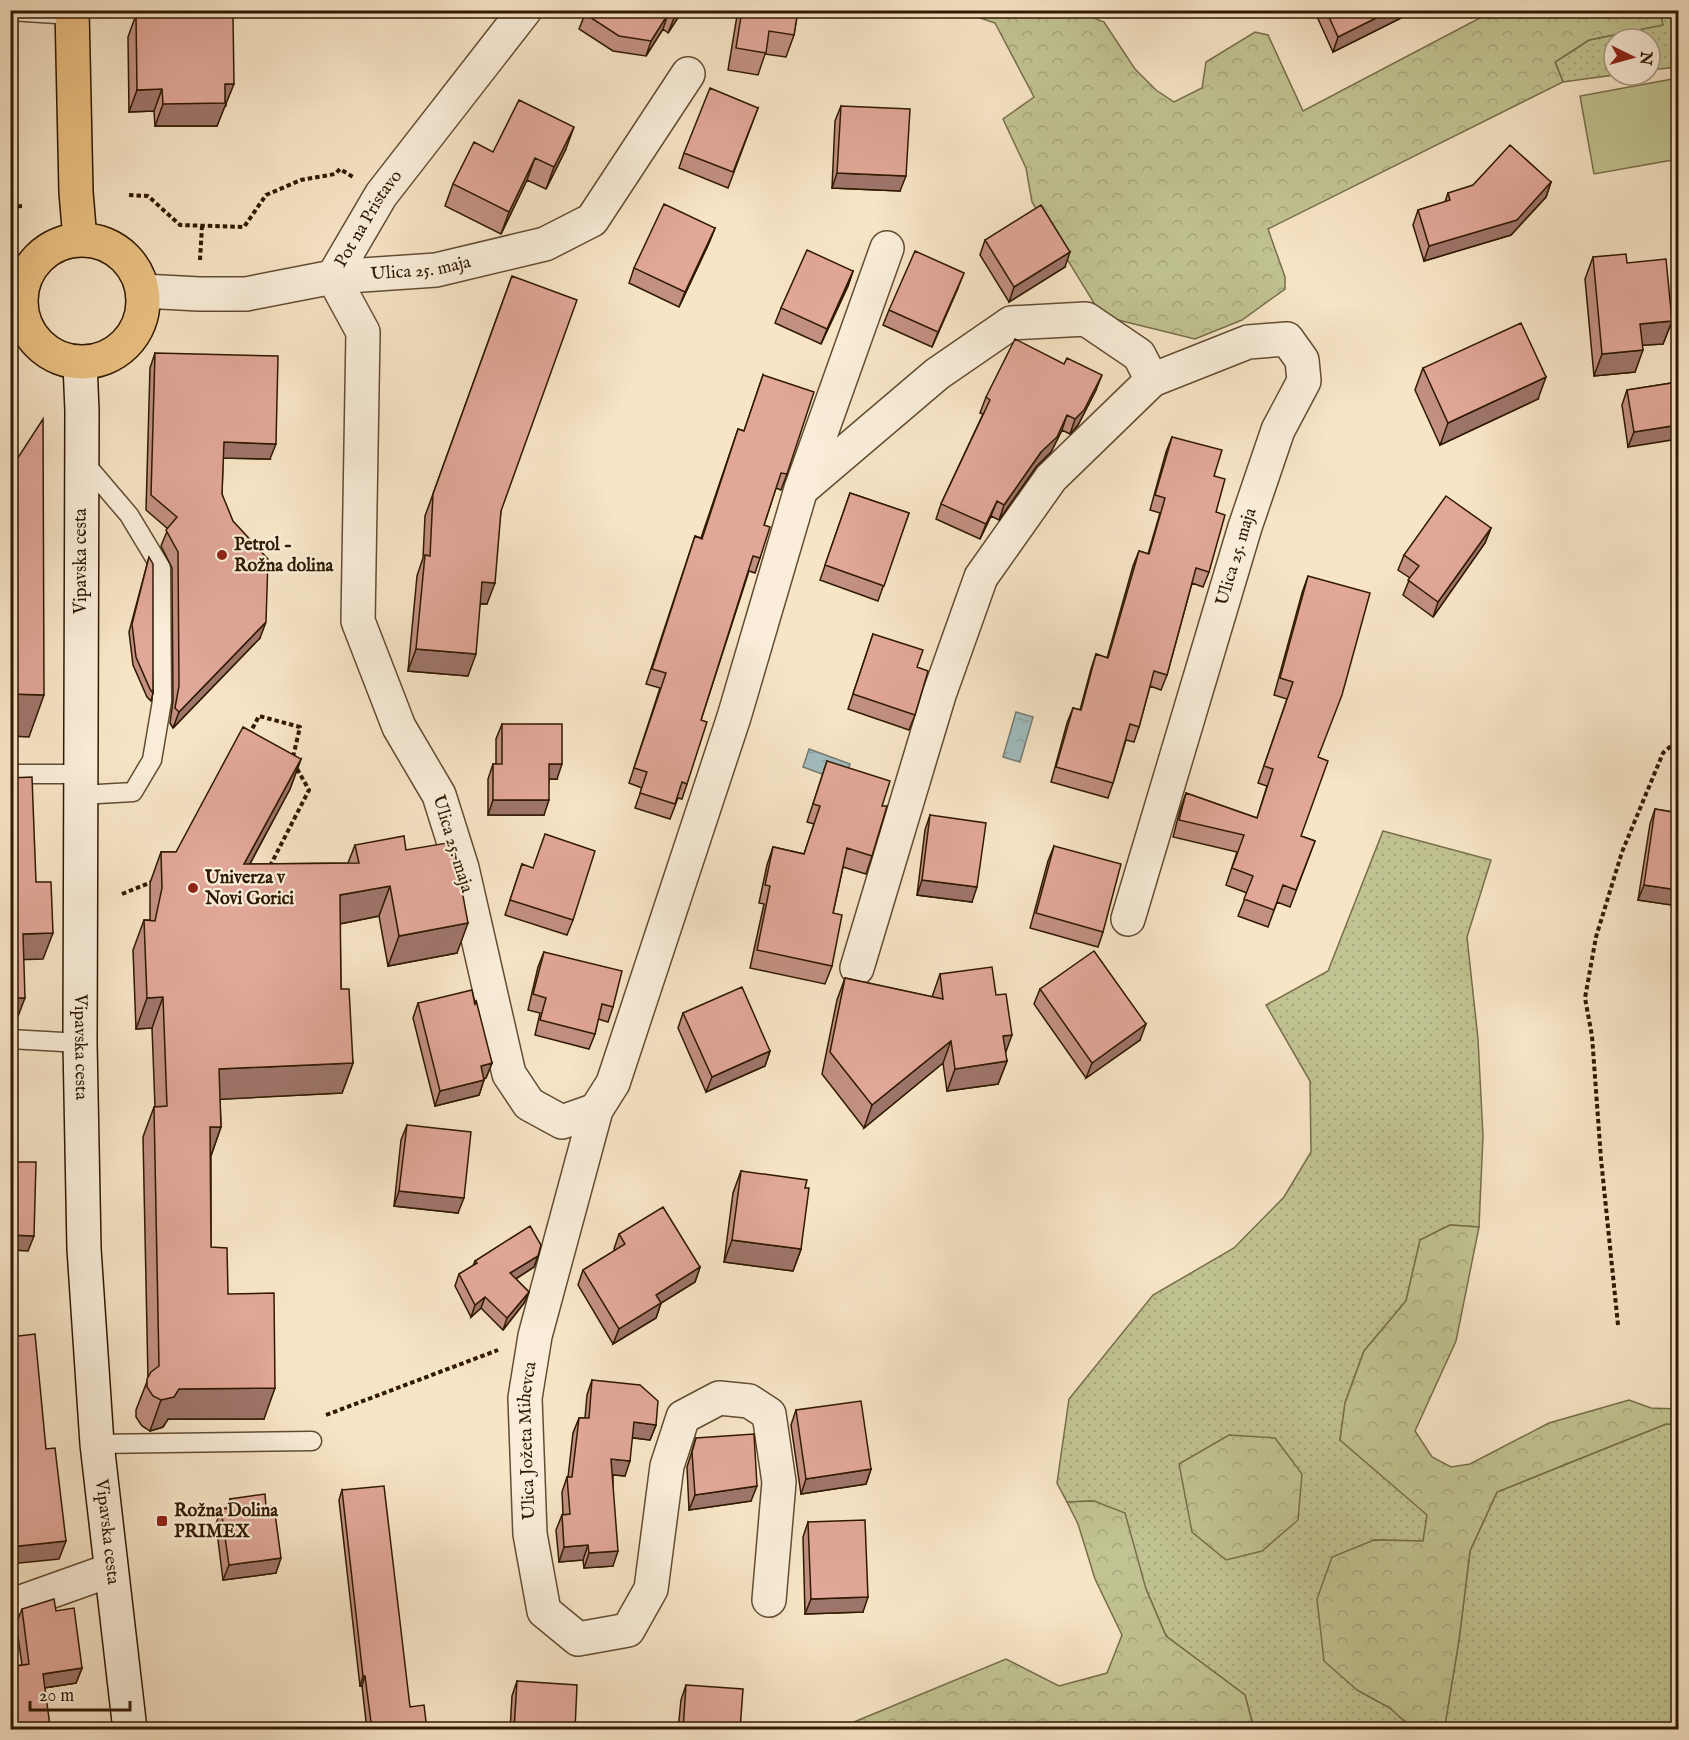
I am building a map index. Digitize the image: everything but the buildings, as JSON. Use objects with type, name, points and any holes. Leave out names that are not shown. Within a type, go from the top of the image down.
[{"type":"main road","points":[[72,13],[76,192],[80,240]]},
{"type":"main road","points":[[80,240],[97,242],[114,248],[127,259],[137,274],[143,291],[141,318],[128,342],[114,354],[98,361],[80,363],[61,359],[43,349],[30,333],[16,294],[35,262],[48,251],[63,243],[80,240]]},
{"type":"street","name":"Pot na Pristavo","points":[[143,291],[246,294],[333,278],[381,195],[525,10]]},
{"type":"street","name":"Ulica 25. maja","points":[[596,1110],[562,1122],[529,1104],[509,1074],[462,867],[439,795],[399,727],[358,621],[363,332],[333,278],[436,270],[545,244],[592,220],[688,74]]},
{"type":"street","points":[[596,1110],[613,1083],[734,717],[801,489],[887,248]]},
{"type":"street","points":[[801,489],[937,374],[1011,323],[1086,319],[1139,355],[1152,380]]},
{"type":"street","name":"Ulica 25. maja","points":[[857,968],[939,695],[981,577],[1052,478],[1152,380],[1248,342],[1287,339],[1302,360],[1304,381],[1278,430],[1245,528],[1128,919]]},
{"type":"street","name":"Vipavska cesta","points":[[80,363],[82,460],[80,1042],[84,1249],[97,1444],[130,1730]]},
{"type":"street","name":"Ulica Jožeta Mihevca","points":[[596,1110],[535,1336],[525,1398],[530,1534],[544,1611],[578,1639],[628,1630],[651,1588],[668,1466],[683,1417],[719,1398],[749,1401],[769,1414],[778,1482],[769,1600]]},
{"type":"street","points":[[10,1606],[111,1570]]},
{"type":"lane","points":[[10,11],[72,13]]},
{"type":"lane","points":[[10,774],[133,792],[152,760],[162,701],[161,568],[129,515],[82,460]]},
{"type":"lane","points":[[10,1039],[80,1042]]},
{"type":"lane","points":[[97,1444],[312,1441]]},
{"type":"path","points":[[129,195],[148,196],[180,225],[244,227],[266,195],[301,180],[335,174],[340,169],[381,195]]},
{"type":"path","points":[[10,207],[22,206]]},
{"type":"path","points":[[200,260],[202,226]]},
{"type":"path","points":[[248,736],[259,716],[300,727],[292,760],[309,790],[267,872]]},
{"type":"path","points":[[1618,1325],[1600,1159],[1592,1036],[1585,998],[1596,937],[1622,852],[1662,753],[1678,740]]},
{"type":"path","points":[[122,894],[163,877]]},
{"type":"path","points":[[326,1415],[535,1336]]},
{"type":"green space","points":[[960,11],[1077,11],[1104,22],[1135,69],[1156,90],[1174,102],[1202,88],[1206,62],[1255,32],[1268,35],[1303,111],[1493,11],[1660,11],[1663,25],[1602,27],[1602,37],[1589,40],[1555,62],[1563,82],[1268,229],[1285,277],[1285,289],[1242,320],[1195,339],[1102,316],[1032,202],[1026,168],[1003,119],[1034,97],[995,23]]},
{"type":"green space","points":[[1660,11],[1678,11],[1678,67],[1662,69],[1662,27],[1652,27],[1662,25]]},
{"type":"green space","points":[[1602,37],[1602,77],[1563,82],[1555,62],[1589,40]]},
{"type":"green space","points":[[1678,78],[1678,159],[1594,174],[1580,96],[1629,87],[1662,87],[1662,81]]},
{"type":"green space","points":[[1383,831],[1491,860],[1467,937],[1478,1039],[1483,1136],[1479,1227],[1450,1225],[1420,1240],[1406,1301],[1364,1351],[1345,1403],[1340,1440],[1428,1515],[1423,1541],[1374,1540],[1357,1690],[1390,1708],[1413,1729],[1254,1729],[1245,1695],[1166,1636],[1146,1589],[1094,1501],[1067,1502],[1057,1483],[1069,1399],[1153,1295],[1234,1248],[1284,1197],[1311,1152],[1310,1081],[1266,1005],[1328,971]]},
{"type":"green space","points":[[1450,1225],[1479,1227],[1456,1341],[1415,1431],[1432,1457],[1451,1467],[1470,1464],[1549,1423],[1629,1400],[1651,1408],[1678,1409],[1678,1425],[1666,1424],[1497,1492],[1470,1551],[1445,1725],[1433,1729],[1413,1729],[1390,1708],[1357,1690],[1324,1661],[1317,1599],[1332,1557],[1374,1540],[1423,1541],[1427,1515],[1340,1440],[1345,1403],[1364,1351],[1406,1301],[1420,1240]]},
{"type":"green space","points":[[1666,1424],[1678,1425],[1678,1729],[1433,1730],[1445,1725],[1470,1551],[1497,1492]]},
{"type":"green space","points":[[1229,1435],[1275,1438],[1302,1474],[1298,1520],[1262,1551],[1226,1560],[1192,1532],[1179,1464]]},
{"type":"green space","points":[[1094,1501],[1125,1513],[1146,1589],[1166,1636],[1245,1695],[1254,1729],[857,1729],[854,1722],[1006,1659],[1059,1686],[1107,1673],[1122,1635],[1095,1579],[1078,1524],[1067,1502]]},
{"type":"water","points":[[1016,712],[1033,717],[1020,762],[1003,757]]},
{"type":"water","points":[[809,749],[850,764],[844,782],[803,767]]},
{"type":"place","name":"Petrol - Rožna dolina","points":[[222,555]]},
{"type":"place","name":"Univerza v Novi Gorici","points":[[193,888]]},
{"type":"place","name":"Rožna Dolina PRIMEX","points":[[162,1521]]}]
